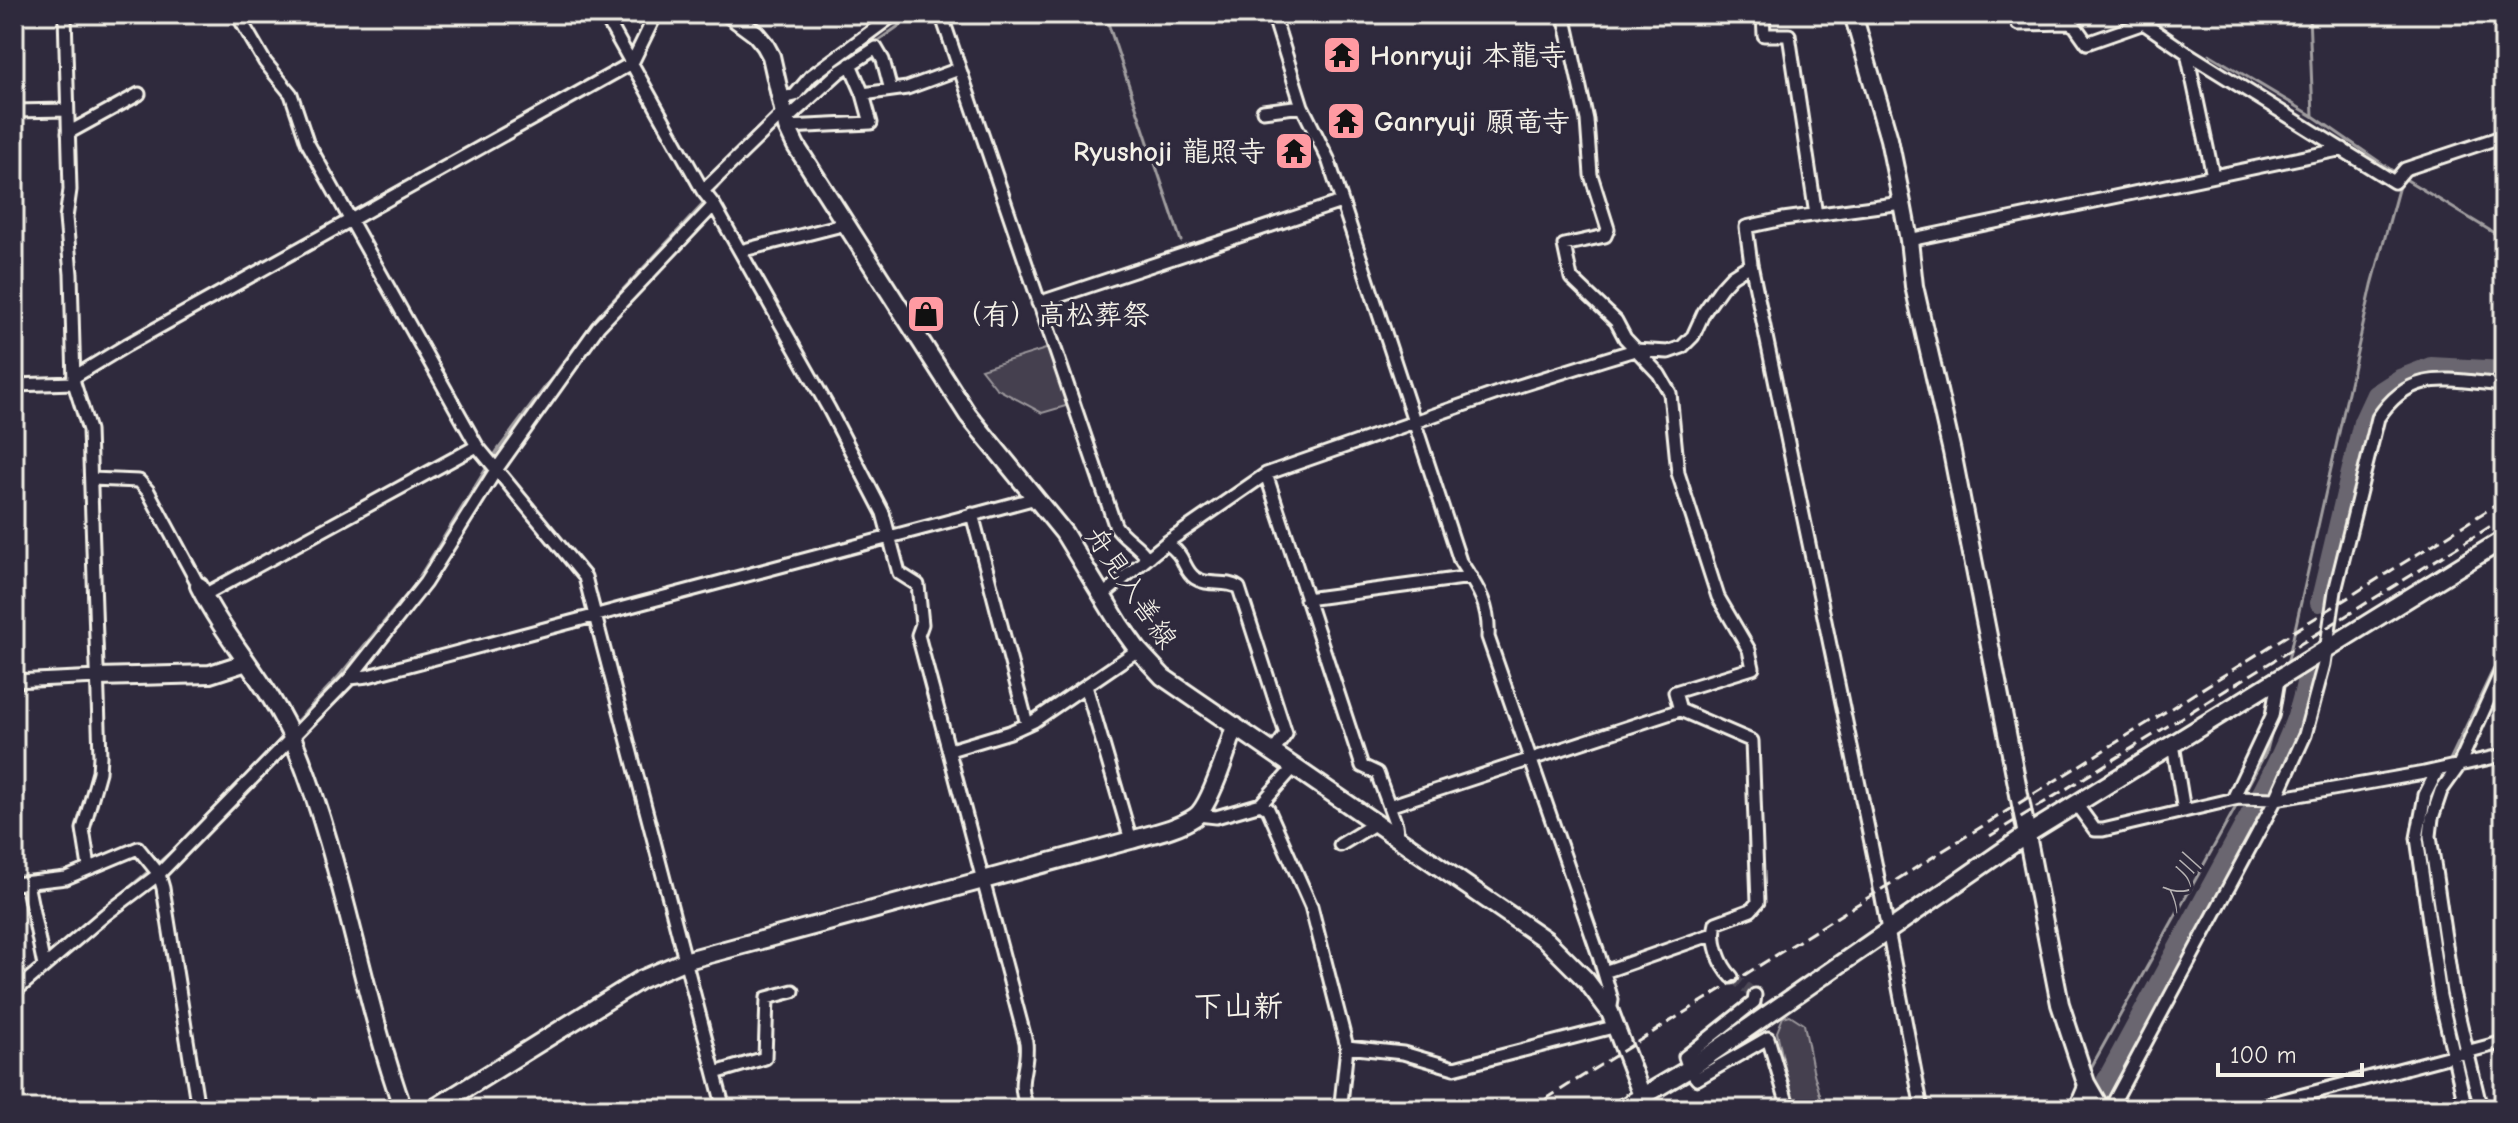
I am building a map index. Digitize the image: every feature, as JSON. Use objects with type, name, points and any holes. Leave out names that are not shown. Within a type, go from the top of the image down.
[{"type":"street","points":[[65,14],[70,190],[66,218],[71,261],[74,380],[89,430],[98,677],[99,772],[83,829],[89,867]]},
{"type":"street","points":[[237,14],[265,62],[291,94],[307,142],[477,446],[585,577],[724,1109]]},
{"type":"street","points":[[604,14],[829,409],[883,513],[899,573],[918,585],[922,624],[918,635],[1026,1042],[1028,1059],[1020,1088],[1026,1104],[1036,1109]]},
{"type":"street","points":[[14,385],[74,380],[127,345],[632,63],[656,14]]},
{"type":"street","name":"舟見入善線","points":[[729,14],[756,34],[765,45],[771,56],[784,115],[796,146],[968,415],[1064,533],[1138,650],[1163,677],[1546,940],[1586,980],[1614,1019],[1645,1102]]},
{"type":"street","points":[[784,115],[811,76],[895,14]]},
{"type":"street","points":[[941,14],[1115,525],[1121,535],[1138,544],[1147,558]]},
{"type":"street","points":[[1273,14],[1302,106],[1328,159],[1460,561],[1485,604],[1489,617],[1488,637],[1604,972],[1614,1019],[1454,1068],[1403,1053],[1347,1047]]},
{"type":"street","points":[[1564,14],[1587,120],[1591,175],[1608,229],[1605,236],[1564,245],[1571,278],[1616,321],[1635,350],[1659,374],[1670,393],[1678,473],[1718,597],[1749,650],[1753,668],[1675,692],[1680,710]]},
{"type":"street","points":[[1763,14],[1764,35],[1789,35],[1816,215]]},
{"type":"street","points":[[1853,14],[1889,139],[1909,240],[1914,286],[1952,452],[2060,1004],[2088,1086],[2101,1109]]},
{"type":"street","points":[[2017,14],[2018,24],[2069,23],[2075,26],[2087,43],[2147,19]]},
{"type":"street","points":[[2130,14],[2147,19],[2187,53],[2394,182],[2405,169],[2504,136]]},
{"type":"street","points":[[2496,14],[2504,29]]},
{"type":"street","points":[[703,191],[784,115],[876,48],[883,60],[891,90]]},
{"type":"street","points":[[2187,53],[2213,176]]},
{"type":"street","points":[[784,115],[871,123],[850,64]]},
{"type":"street","points":[[863,94],[907,88],[959,69]]},
{"type":"street","points":[[68,133],[139,94]]},
{"type":"street","points":[[1263,111],[1302,106]]},
{"type":"street","points":[[14,111],[67,110]]},
{"type":"street","points":[[1909,240],[2343,149]]},
{"type":"street","points":[[1038,303],[1341,202]]},
{"type":"street","points":[[1902,203],[1746,227],[1922,1109]]},
{"type":"street","points":[[14,992],[159,874],[350,678],[425,583],[496,470],[598,327],[714,205]]},
{"type":"street","points":[[740,251],[846,224]]},
{"type":"street","points":[[1103,595],[1166,543],[1266,474],[1412,422],[1635,350],[1668,352],[1682,347],[1693,336],[1704,312],[1721,288],[1732,276],[1751,264]]},
{"type":"street","points":[[2110,1109],[2305,735],[2326,650],[2335,591],[2378,418],[2391,398],[2427,380],[2504,385]]},
{"type":"street","points":[[202,590],[477,446]]},
{"type":"street","points":[[1266,474],[1362,766],[1377,773],[1398,839]]},
{"type":"street","points":[[92,479],[139,481],[148,491],[202,590],[293,739],[314,793],[382,1045],[403,1109]]},
{"type":"street","points":[[350,678],[368,676],[1036,498]]},
{"type":"street","points":[[972,514],[1027,724]]},
{"type":"street","points":[[1621,1109],[1645,1102],[2026,835],[2504,539]]},
{"type":"street","points":[[1166,543],[1180,552],[1190,574],[1196,579],[1234,584],[1239,588],[1286,734],[1273,752]]},
{"type":"street","points":[[1306,599],[1471,577]]},
{"type":"street","points":[[950,750],[1027,724],[1138,650]]},
{"type":"street","points":[[14,681],[210,674],[247,662]]},
{"type":"street","points":[[2481,1109],[2453,992],[2430,836],[2441,791],[2458,767],[2504,665]]},
{"type":"street","points":[[2236,798],[2272,716],[2278,680]]},
{"type":"street","points":[[1086,686],[1131,840]]},
{"type":"street","points":[[1389,806],[1680,710],[1752,741],[1758,902],[1751,910],[1716,923],[1713,934],[1723,968],[1732,977]]},
{"type":"street","points":[[1198,815],[1224,762],[1235,726]]},
{"type":"street","points":[[2173,744],[2184,811]]},
{"type":"street","points":[[2076,804],[2095,830],[2103,830],[2236,798],[2272,799],[2437,771],[2504,755]]},
{"type":"street","points":[[433,1109],[640,980],[684,961],[1131,840],[1198,815],[1216,817],[1261,804],[1294,767]]},
{"type":"street","points":[[2437,771],[2425,795],[2417,838],[2440,996],[2466,1109]]},
{"type":"street","points":[[1261,804],[1268,809],[1311,906],[1347,1047],[1341,1103],[1344,1109]]},
{"type":"street","points":[[1340,845],[1376,823]]},
{"type":"street","points":[[44,966],[20,883],[66,878],[138,848],[159,874],[163,888],[198,1109]]},
{"type":"street","points":[[1604,972],[1713,934]]},
{"type":"street","points":[[715,1073],[765,1058],[767,998],[793,991]]},
{"type":"street","points":[[1755,995],[1754,1002],[1685,1057],[1697,1079],[1768,1038],[1789,1109]]},
{"type":"street","points":[[2250,1109],[2504,1042]]},
{"type":"street","points":[[2075,1109],[2088,1086]]},
{"type":"shaded area","points":[[1049,348],[1069,405],[1042,413],[996,388],[981,369]]},
{"type":"shaded area","points":[[1790,1015],[1804,1024],[1824,1109],[1794,1109],[1777,1032],[1783,1017]]},
{"type":"waterway","points":[[873,44],[916,14]]},
{"type":"waterway","points":[[1105,14],[1181,241]]},
{"type":"waterway","points":[[2309,14],[2313,116],[2397,174]]},
{"type":"waterway","points":[[2488,14],[2504,43]]},
{"type":"waterway","points":[[2209,54],[2313,116]]},
{"type":"waterway","points":[[710,196],[745,157]]},
{"type":"waterway","points":[[2402,177],[2504,239]]},
{"type":"waterway","points":[[2287,665],[2372,285],[2400,182]]},
{"type":"waterway","points":[[293,725],[339,676],[413,587],[497,451],[599,315],[705,202]]},
{"type":"waterway","name":"入川","points":[[2319,603],[2362,422],[2375,394],[2400,378],[2431,366],[2504,370]]},
{"type":"waterway","points":[[2449,762],[2504,647]]},
{"type":"waterway","name":"入川","points":[[2090,1109],[2270,776],[2294,721],[2306,678]]},
{"type":"waterway","points":[[2244,793],[2267,750],[2274,723]]},
{"type":"waterway","points":[[202,822],[285,734]]},
{"type":"waterway","points":[[2429,810],[2443,773]]},
{"type":"waterway","points":[[2088,1073],[2238,803]]},
{"type":"waterway","points":[[2425,837],[2448,995],[2460,1051]]},
{"type":"waterway","points":[[156,865],[186,839]]},
{"type":"waterway","points":[[110,904],[150,870]]},
{"type":"waterway","points":[[14,984],[40,963]]},
{"type":"waterway","points":[[2462,1058],[2474,1109]]},
{"type":"waterway","points":[[2067,1109],[2074,1097]]},
{"type":"tunnel","points":[[1732,977],[1755,995]]},
{"type":"railway","points":[[1530,1109],[2504,500]]},
{"type":"railway","points":[[1990,836],[2504,518]]},
{"type":"place","name":"Honryuji 本龍寺","points":[[1342,55]]},
{"type":"place","name":"Ganryuji 願竜寺","points":[[1346,121]]},
{"type":"place","name":"Ryushoji 龍照寺","points":[[1294,151]]},
{"type":"place","name":"（有）高松葬祭","points":[[926,314]]},
{"type":"district","name":"下山新","points":[[1238,1006]]}]
